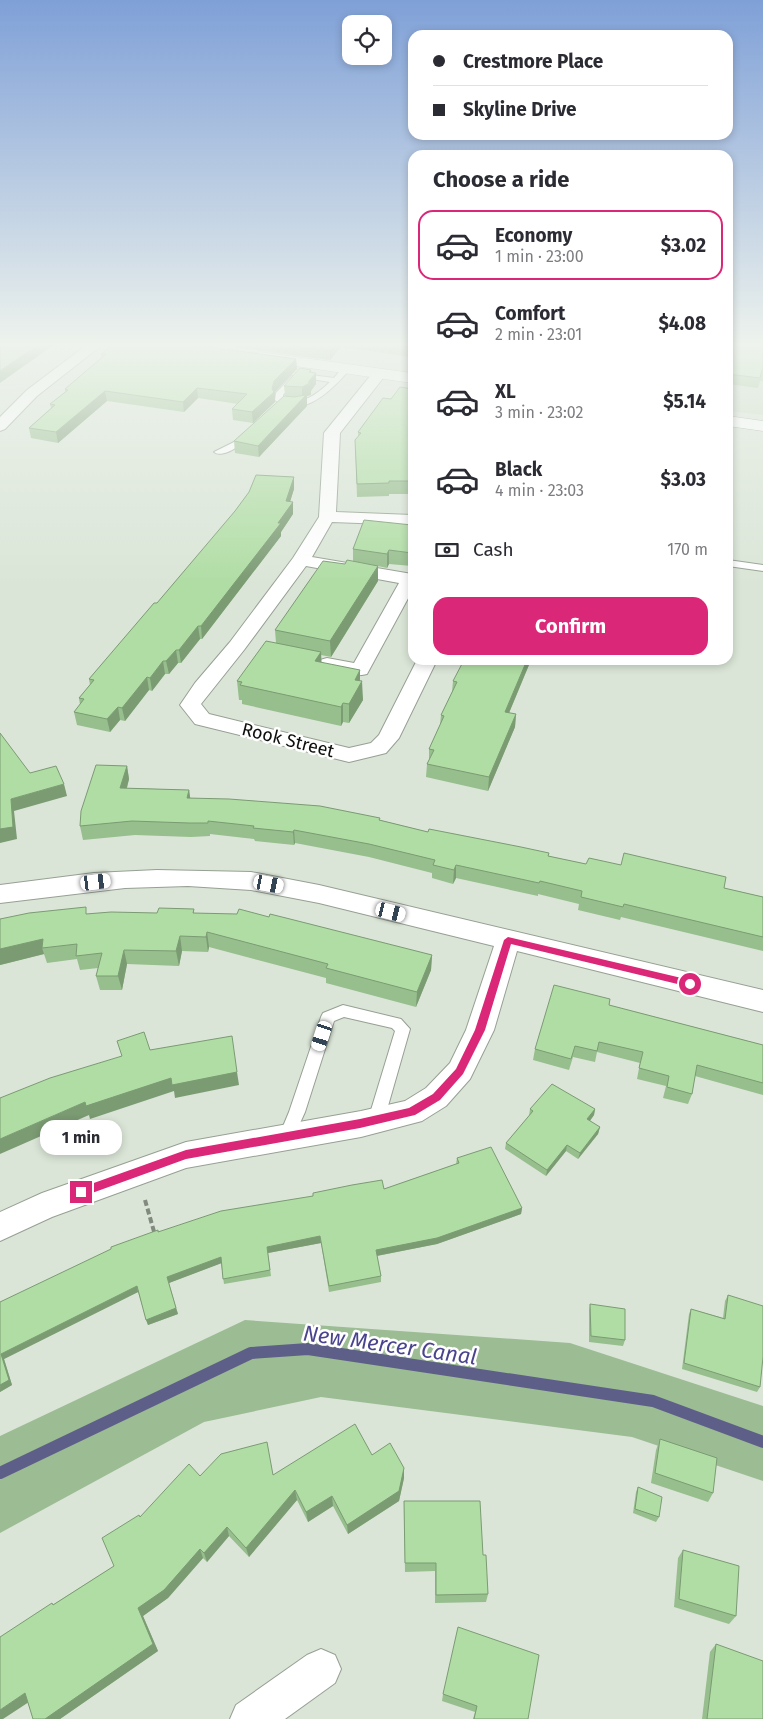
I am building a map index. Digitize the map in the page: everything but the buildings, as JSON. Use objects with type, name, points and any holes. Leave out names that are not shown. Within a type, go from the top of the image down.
[{"type":"main road","points":[[751,424],[763,426]]},
{"type":"street","points":[[259,651],[237,646],[301,560],[327,517],[332,433],[339,424]]},
{"type":"street","points":[[327,517],[408,520]]},
{"type":"street","points":[[301,560],[408,579]]},
{"type":"street","points":[[305,660],[360,670],[408,583]]},
{"type":"street","name":"Rook Street","points":[[237,646],[202,687],[190,705],[202,719],[350,755],[378,748],[388,738],[424,665]]},
{"type":"street","points":[[0,894],[114,880],[184,877],[253,881],[319,894],[763,1001]]},
{"type":"street","points":[[0,1227],[42,1207],[186,1155],[412,1112],[436,1097],[460,1071],[480,1030],[508,940]]},
{"type":"street","points":[[250,1719],[322,1669]]},
{"type":"lane","points":[[218,452],[239,443],[254,429]]},
{"type":"lane","points":[[733,563],[763,568]]},
{"type":"lane","points":[[287,1136],[297,1112],[328,1017],[343,1011],[396,1023],[403,1029],[376,1120]]},
{"type":"path","points":[[145,1200],[156,1238]]},
{"type":"green space","points":[[245,1320],[570,1343],[763,1406],[763,1481],[632,1437],[321,1397],[204,1422],[0,1533],[0,1436]]},
{"type":"waterway","name":"New Mercer Canal","points":[[0,1473],[251,1353],[308,1349],[653,1401],[763,1442]]},
{"type":"route","points":[[81,1192],[186,1155],[360,1124],[412,1112],[436,1097],[460,1071],[480,1030],[508,940],[690,984]]}]
